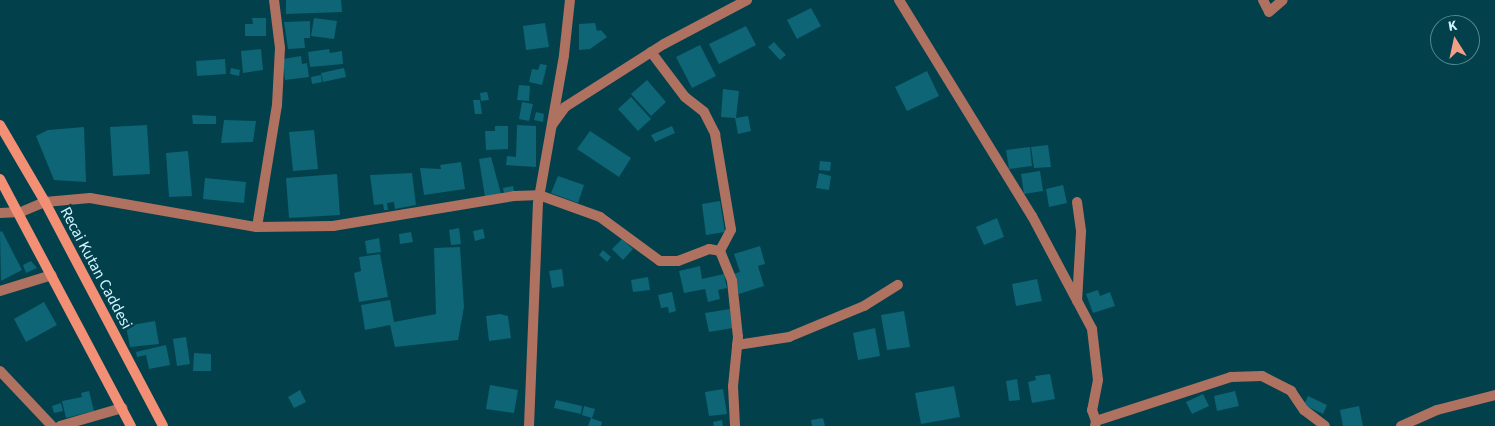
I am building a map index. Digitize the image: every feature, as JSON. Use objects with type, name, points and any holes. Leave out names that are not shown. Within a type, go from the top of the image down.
[{"type":"main road","name":"Recai Kutan Caddesi","points":[[0,125],[44,202],[163,426]]},
{"type":"main road","points":[[0,179],[21,212],[131,426]]},
{"type":"street","points":[[257,226],[277,105],[280,48],[274,0]]},
{"type":"street","points":[[529,426],[539,195],[564,55],[570,0]]},
{"type":"street","points":[[550,128],[565,107],[651,52],[747,0]]},
{"type":"street","points":[[899,0],[1032,216],[1092,329],[1098,380],[1092,410],[1096,423],[1231,377],[1262,376],[1291,390],[1304,410],[1325,426]]},
{"type":"street","points":[[1263,0],[1269,12],[1283,0]]},
{"type":"street","points":[[651,52],[685,97],[704,112],[715,134],[731,230],[720,251],[732,281],[737,346],[733,386],[735,426]]},
{"type":"street","points":[[0,213],[21,212],[44,202],[90,198],[257,226],[333,226],[514,196],[539,195],[600,217],[660,261],[678,261],[709,249],[720,251]]},
{"type":"street","points":[[1077,202],[1081,232],[1077,302]]},
{"type":"street","points":[[0,291],[52,275]]},
{"type":"street","points":[[737,346],[789,337],[864,306],[898,286]]},
{"type":"street","points":[[0,371],[52,426]]},
{"type":"street","points":[[1401,426],[1437,410],[1495,396]]},
{"type":"street","points":[[60,426],[122,408]]},
{"type":"building","points":[[286,0],[341,0],[342,12],[286,14]]},
{"type":"building","points":[[811,8],[821,26],[797,39],[787,20]]},
{"type":"building","points":[[252,18],[266,18],[266,36],[245,36],[245,24],[253,24]]},
{"type":"building","points":[[314,18],[337,21],[334,39],[311,36]]},
{"type":"building","points":[[310,21],[310,38],[304,38],[305,48],[288,49],[284,22]]},
{"type":"building","points":[[545,23],[549,47],[526,50],[523,26]]},
{"type":"building","points":[[595,23],[597,31],[601,30],[607,37],[590,49],[579,50],[579,24]]},
{"type":"building","points":[[746,26],[756,45],[719,64],[709,44]]},
{"type":"building","points":[[774,42],[786,55],[780,60],[768,47]]},
{"type":"building","points":[[700,45],[716,76],[692,88],[676,57]]},
{"type":"building","points":[[261,49],[263,70],[243,73],[241,51]]},
{"type":"building","points":[[329,49],[330,53],[342,51],[343,64],[310,67],[308,52]]},
{"type":"building","points":[[301,56],[302,64],[307,63],[309,77],[285,80],[283,59]]},
{"type":"building","points":[[225,59],[226,74],[197,76],[196,61]]},
{"type":"building","points":[[540,64],[547,65],[542,85],[529,82],[532,69],[538,70]]},
{"type":"building","points":[[231,68],[240,70],[239,76],[230,74]]},
{"type":"building","points":[[344,68],[346,77],[323,82],[321,73]]},
{"type":"building","points":[[927,71],[939,96],[907,111],[895,87]]},
{"type":"building","points":[[321,75],[322,82],[312,84],[311,77]]},
{"type":"building","points":[[647,80],[666,102],[651,116],[631,94]]},
{"type":"building","points":[[519,85],[530,86],[529,101],[517,100]]},
{"type":"building","points":[[723,89],[739,91],[736,118],[748,116],[751,131],[738,134],[735,118],[721,117]]},
{"type":"building","points":[[487,92],[489,100],[481,101],[480,93]]},
{"type":"building","points":[[631,97],[651,119],[638,131],[618,109]]},
{"type":"building","points":[[473,100],[480,100],[482,114],[475,114]]},
{"type":"building","points":[[522,102],[533,104],[529,121],[519,119]]},
{"type":"building","points":[[536,112],[544,114],[543,122],[534,120]]},
{"type":"building","points":[[192,115],[216,116],[216,124],[193,124]]},
{"type":"building","points":[[224,120],[256,121],[253,142],[221,143]]},
{"type":"building","points":[[147,125],[150,174],[113,176],[110,127]]},
{"type":"building","points":[[517,125],[536,126],[536,167],[506,165],[507,156],[516,157]]},
{"type":"building","points":[[495,126],[508,126],[508,149],[486,150],[485,131],[495,131]]},
{"type":"building","points":[[672,126],[675,133],[655,142],[651,135]]},
{"type":"building","points":[[84,127],[86,182],[54,180],[36,136],[48,130]]},
{"type":"building","points":[[314,130],[318,169],[293,171],[289,132]]},
{"type":"building","points":[[590,131],[631,158],[619,177],[577,149]]},
{"type":"building","points":[[1048,145],[1051,167],[1034,168],[1031,147]]},
{"type":"building","points":[[1030,147],[1032,166],[1009,169],[1006,150]]},
{"type":"building","points":[[188,151],[192,196],[169,197],[166,153]]},
{"type":"building","points":[[491,157],[501,194],[485,197],[479,159]]},
{"type":"building","points":[[820,161],[831,162],[830,171],[819,170]]},
{"type":"building","points":[[461,162],[465,189],[424,195],[420,168],[441,169],[440,165]]},
{"type":"building","points":[[1040,171],[1043,191],[1024,194],[1021,174]]},
{"type":"building","points":[[412,173],[416,205],[395,209],[394,202],[387,203],[388,210],[384,210],[383,204],[374,205],[370,175]]},
{"type":"building","points":[[819,173],[831,176],[829,190],[816,188]]},
{"type":"building","points":[[337,174],[340,215],[289,218],[286,178]]},
{"type":"building","points":[[558,176],[584,185],[578,203],[551,193]]},
{"type":"building","points":[[205,178],[246,182],[244,203],[203,199]]},
{"type":"building","points":[[1063,185],[1067,203],[1049,207],[1046,189]]},
{"type":"building","points":[[513,186],[514,191],[504,193],[503,188]]},
{"type":"building","points":[[720,201],[725,232],[706,235],[702,204]]},
{"type":"building","points":[[997,218],[1004,237],[984,245],[976,227]]},
{"type":"building","points":[[459,228],[461,244],[451,245],[449,230]]},
{"type":"building","points":[[483,229],[485,238],[475,241],[473,231]]},
{"type":"building","points":[[2,231],[22,270],[1,281],[0,232]]},
{"type":"building","points":[[411,232],[413,242],[400,244],[399,234]]},
{"type":"building","points":[[379,238],[381,252],[367,254],[365,241]]},
{"type":"building","points":[[622,239],[633,249],[623,260],[612,249]]},
{"type":"building","points":[[760,246],[765,264],[758,266],[764,286],[739,294],[733,274],[740,272],[734,254]]},
{"type":"building","points":[[460,247],[464,307],[458,340],[395,347],[390,325],[365,330],[361,305],[390,300],[394,322],[436,314],[434,248]]},
{"type":"building","points":[[603,250],[611,257],[607,262],[599,255]]},
{"type":"building","points":[[380,254],[388,297],[359,302],[354,273],[361,271],[359,257]]},
{"type":"building","points":[[31,261],[37,268],[26,273],[23,265]]},
{"type":"building","points":[[700,266],[702,279],[724,274],[727,288],[718,290],[720,299],[708,302],[705,289],[684,293],[679,271]]},
{"type":"building","points":[[562,269],[564,286],[552,288],[549,271]]},
{"type":"building","points":[[648,277],[650,290],[633,292],[631,280]]},
{"type":"building","points":[[1037,279],[1042,301],[1016,306],[1012,284]]},
{"type":"building","points":[[1098,290],[1100,296],[1110,292],[1115,306],[1093,313],[1086,294]]},
{"type":"building","points":[[672,292],[676,311],[669,313],[668,307],[661,308],[658,295]]},
{"type":"building","points":[[44,302],[57,325],[26,342],[14,319]]},
{"type":"building","points":[[730,309],[733,328],[709,332],[705,313]]},
{"type":"building","points":[[904,311],[910,347],[887,350],[881,315]]},
{"type":"building","points":[[500,314],[508,316],[511,338],[489,341],[486,316]]},
{"type":"building","points":[[155,321],[159,344],[130,347],[126,326]]},
{"type":"building","points":[[875,328],[880,356],[858,360],[853,333]]},
{"type":"building","points":[[186,337],[190,364],[177,366],[173,339]]},
{"type":"building","points":[[166,345],[170,365],[149,369],[146,355],[137,357],[136,352]]},
{"type":"building","points":[[194,353],[211,354],[211,371],[193,371]]},
{"type":"building","points":[[1050,374],[1055,399],[1032,403],[1028,382],[1036,380],[1035,376]]},
{"type":"building","points":[[1017,379],[1020,400],[1009,401],[1006,381]]},
{"type":"building","points":[[490,385],[518,390],[514,413],[486,409]]},
{"type":"building","points":[[954,386],[960,417],[921,424],[915,393]]},
{"type":"building","points":[[723,389],[727,414],[709,416],[705,392]]},
{"type":"building","points":[[300,390],[306,402],[294,408],[288,397]]},
{"type":"building","points":[[89,391],[94,411],[66,418],[62,401],[82,397],[81,393]]},
{"type":"building","points":[[1235,391],[1239,406],[1217,411],[1214,396]]},
{"type":"building","points":[[1203,394],[1209,406],[1192,414],[1186,402]]},
{"type":"building","points":[[1308,396],[1327,405],[1323,414],[1304,405]]},
{"type":"building","points":[[556,400],[582,406],[581,414],[554,408]]},
{"type":"building","points":[[61,403],[63,411],[54,413],[52,406]]},
{"type":"building","points":[[584,406],[595,409],[592,418],[582,415]]},
{"type":"building","points":[[1359,406],[1363,426],[1343,426],[1340,410]]},
{"type":"building","points":[[591,418],[602,422],[601,426],[588,426]]},
{"type":"building","points":[[823,418],[825,426],[812,426],[811,420]]},
{"type":"building","points":[[722,420],[723,426],[714,426],[713,422]]}]
